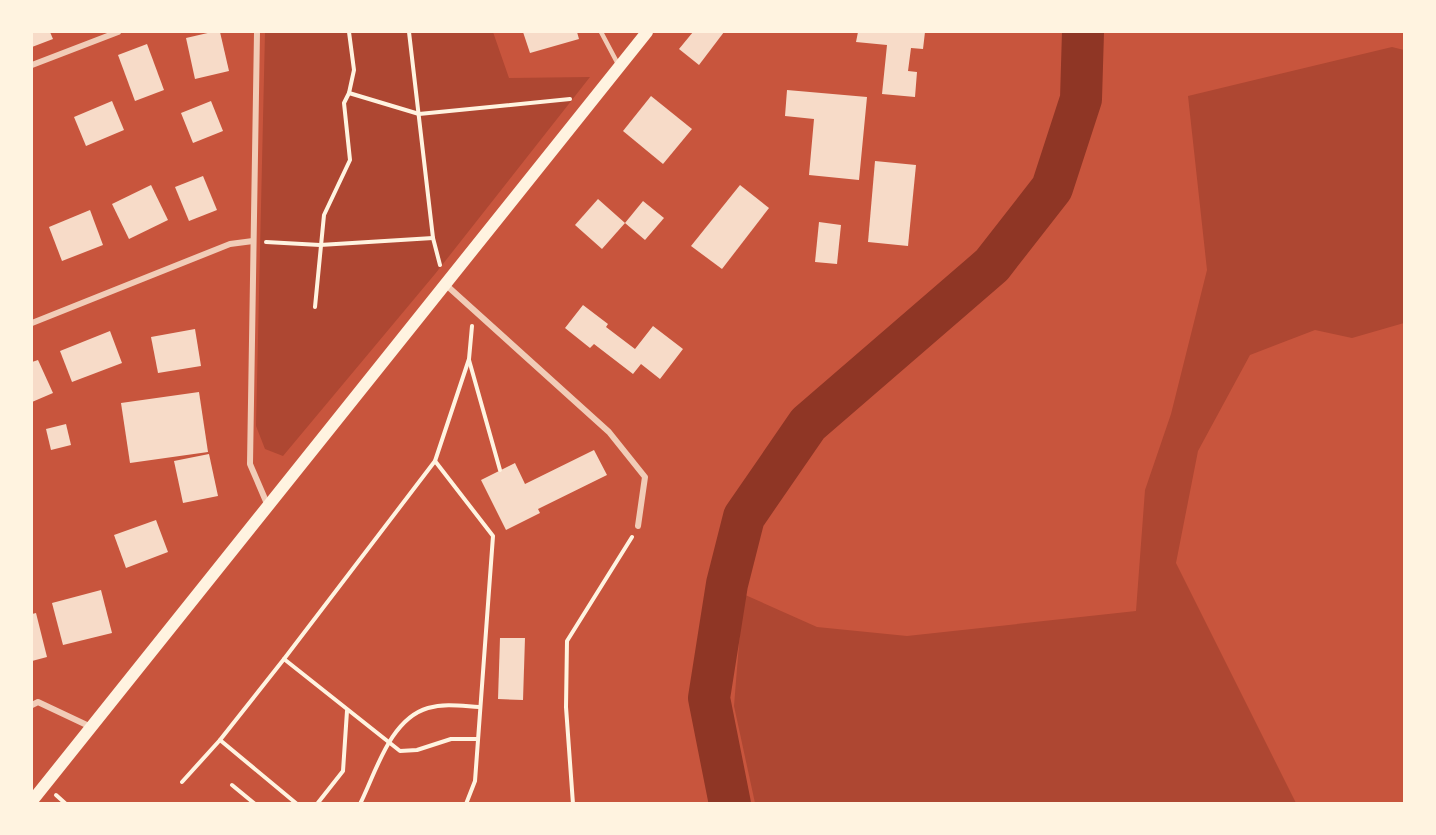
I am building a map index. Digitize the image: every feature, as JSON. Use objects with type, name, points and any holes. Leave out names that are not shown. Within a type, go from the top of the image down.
[{"type":"main road","points":[[32,801],[647,32]]},
{"type":"street","points":[[32,65],[118,32]]},
{"type":"street","points":[[257,32],[250,464],[268,506]]},
{"type":"street","points":[[32,324],[230,244],[252,241]]},
{"type":"street","points":[[445,283],[609,432],[645,477],[638,526]]},
{"type":"street","points":[[32,705],[38,702],[91,727]]},
{"type":"lane","points":[[601,32],[619,66]]},
{"type":"path","points":[[315,307],[324,215],[350,160],[344,103],[349,93],[354,70],[349,32]]},
{"type":"path","points":[[409,32],[432,238],[445,283]]},
{"type":"path","points":[[349,93],[419,114],[594,97]]},
{"type":"path","points":[[252,241],[320,245],[432,238]]},
{"type":"path","points":[[182,782],[220,740],[284,659],[435,461],[469,359],[473,310]]},
{"type":"path","points":[[469,359],[500,470]]},
{"type":"path","points":[[435,461],[493,536],[475,780],[466,804]]},
{"type":"path","points":[[573,804],[566,707],[567,640],[638,526]]},
{"type":"path","points":[[284,659],[400,751],[417,750],[451,739],[477,739]]},
{"type":"path","points":[[360,804],[388,742],[411,717],[427,708],[450,704],[479,707]]},
{"type":"path","points":[[317,804],[343,771],[347,710]]},
{"type":"path","points":[[220,740],[297,804]]},
{"type":"path","points":[[232,785],[255,804]]},
{"type":"shaded area","points":[[265,32],[493,32],[509,78],[590,77],[435,274],[283,456],[265,449],[256,426]]},
{"type":"shaded area","points":[[1392,47],[1404,50],[1404,323],[1352,338],[1315,330],[1250,355],[1198,451],[1176,563],[1296,803],[755,803],[734,706],[743,594],[817,627],[907,636],[1136,611],[1145,490],[1171,414],[1207,270],[1188,96]]},
{"type":"building","points":[[32,32],[50,32],[53,39],[32,47]]},
{"type":"building","points":[[220,32],[229,71],[195,79],[186,38]]},
{"type":"building","points":[[523,32],[577,32],[579,39],[530,53]]},
{"type":"building","points":[[693,32],[724,32],[699,65],[679,49]]},
{"type":"building","points":[[858,32],[925,32],[923,49],[911,48],[908,71],[917,72],[915,97],[882,94],[887,45],[856,42]]},
{"type":"building","points":[[147,44],[164,90],[135,101],[118,55]]},
{"type":"building","points":[[787,90],[867,97],[859,180],[809,175],[814,119],[785,116]]},
{"type":"building","points":[[651,96],[692,129],[663,164],[623,131]]},
{"type":"building","points":[[112,101],[124,130],[86,146],[74,117]]},
{"type":"building","points":[[211,101],[223,131],[193,143],[181,113]]},
{"type":"building","points":[[875,161],[916,165],[908,246],[868,242]]},
{"type":"building","points":[[203,176],[217,210],[189,221],[175,187]]},
{"type":"building","points":[[151,185],[168,220],[129,239],[112,204]]},
{"type":"building","points":[[740,185],[769,208],[722,269],[691,246]]},
{"type":"building","points":[[598,199],[625,223],[602,249],[575,225]]},
{"type":"building","points":[[643,201],[664,218],[645,240],[625,223]]},
{"type":"building","points":[[90,210],[103,245],[62,261],[49,227]]},
{"type":"building","points":[[819,222],[841,225],[837,264],[815,262]]},
{"type":"building","points":[[583,305],[608,324],[606,327],[635,349],[653,326],[683,349],[660,379],[641,364],[633,374],[594,344],[590,348],[565,328]]},
{"type":"building","points":[[195,329],[201,366],[158,373],[151,337]]},
{"type":"building","points":[[110,331],[122,363],[72,382],[60,351]]},
{"type":"building","points":[[38,360],[53,393],[32,402],[32,362]]},
{"type":"building","points":[[199,392],[208,452],[130,463],[121,403]]},
{"type":"building","points":[[66,424],[71,445],[51,450],[46,429]]},
{"type":"building","points":[[594,450],[607,475],[538,509],[540,513],[506,530],[481,480],[515,463],[525,484]]},
{"type":"building","points":[[209,454],[218,496],[183,503],[174,461]]},
{"type":"building","points":[[156,520],[168,552],[126,568],[114,535]]},
{"type":"building","points":[[101,590],[112,633],[63,645],[52,603]]},
{"type":"building","points":[[36,613],[47,657],[32,661],[32,614]]},
{"type":"building","points":[[500,638],[525,638],[523,700],[498,699]]},
{"type":"waterway","points":[[730,804],[709,698],[727,584],[744,517],[808,424],[992,265],[1052,188],[1081,99],[1083,32]]}]
